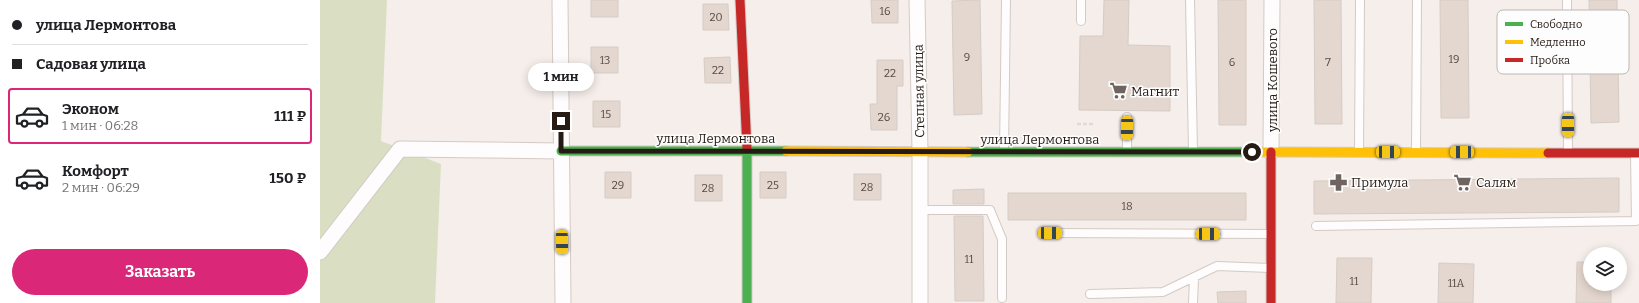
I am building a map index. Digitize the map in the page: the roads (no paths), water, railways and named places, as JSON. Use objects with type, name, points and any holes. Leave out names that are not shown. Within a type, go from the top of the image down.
[{"type":"street","points":[[560,0],[563,303]]},
{"type":"street","points":[[740,0],[746,151],[747,303]]},
{"type":"street","name":"Степная улица","points":[[917,0],[920,151],[920,303]]},
{"type":"street","name":"улица Кошевого","points":[[1271,303],[1272,0]]},
{"type":"street","points":[[320,252],[400,149],[561,151]]},
{"type":"street","name":"улица Лермонтова","points":[[561,151],[1637,153]]},
{"type":"lane","points":[[1004,152],[1006,0]]},
{"type":"lane","points":[[1081,0],[1081,21]]},
{"type":"lane","points":[[1190,0],[1193,152]]},
{"type":"lane","points":[[1359,152],[1360,0]]},
{"type":"lane","points":[[1416,152],[1417,0]]},
{"type":"lane","points":[[1567,0],[1567,10]]},
{"type":"lane","points":[[1567,74],[1568,153]]},
{"type":"lane","points":[[1127,117],[1127,152]]},
{"type":"lane","points":[[1316,226],[1636,221],[1637,153]]},
{"type":"lane","points":[[920,210],[990,210],[1002,239],[1002,298]]},
{"type":"lane","points":[[1050,233],[1271,234]]},
{"type":"lane","points":[[1090,294],[1163,292],[1217,266],[1271,268]]},
{"type":"lane","points":[[1194,278],[1194,303]]},
{"type":"place","name":"Магнит","points":[[1118,91]]},
{"type":"place","name":"Примула","points":[[1338,182]]},
{"type":"place","name":"Салям","points":[[1463,182]]}]
